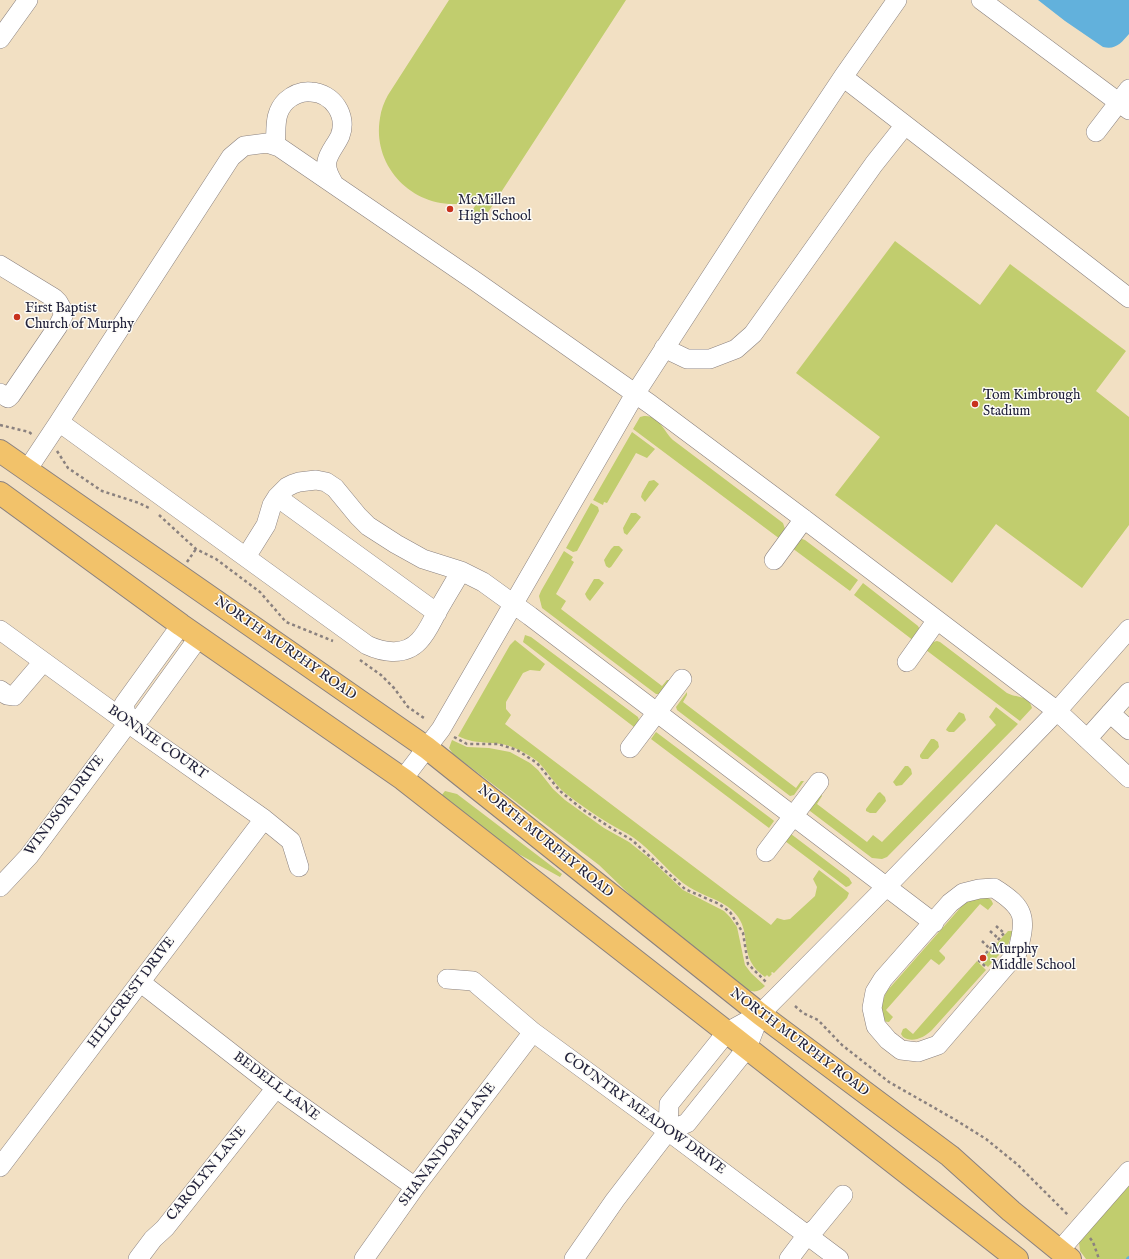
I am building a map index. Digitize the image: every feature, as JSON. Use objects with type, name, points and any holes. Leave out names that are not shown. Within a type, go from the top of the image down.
[{"type":"main road","name":"NORTH MURPHY ROAD","points":[[0,451],[427,748],[760,1014],[950,1156],[1011,1211],[1065,1255]]},
{"type":"main road","points":[[0,494],[199,638],[402,779],[1017,1259]]},
{"type":"street","points":[[0,40],[28,0]]},
{"type":"street","points":[[402,779],[441,729],[634,394],[843,77],[897,0]]},
{"type":"street","points":[[981,0],[1126,101],[1096,132]]},
{"type":"street","points":[[843,77],[1129,298]]},
{"type":"street","points":[[275,145],[278,113],[287,100],[301,93],[317,92],[324,95],[336,106],[342,120],[340,135],[327,162],[327,172],[334,184]]},
{"type":"street","points":[[664,348],[687,359],[710,359],[736,349],[753,334],[874,164],[905,125]]},
{"type":"street","points":[[27,470],[231,157],[244,146],[267,142],[275,145],[334,184],[475,281],[634,394],[804,519],[1057,711],[1129,778]]},
{"type":"street","points":[[0,265],[54,298],[62,309],[63,316],[58,326],[11,395],[8,398],[0,393]]},
{"type":"street","points":[[58,422],[374,649],[399,652],[418,641],[461,571]]},
{"type":"street","points":[[246,557],[266,525],[272,505],[277,497],[287,487],[299,482],[316,480],[326,482],[340,492],[349,506],[368,526],[423,559],[461,571],[483,582],[514,604],[934,923]]},
{"type":"street","points":[[277,497],[437,612]]},
{"type":"street","points":[[774,560],[804,519]]},
{"type":"street","points":[[907,662],[937,620]]},
{"type":"street","points":[[128,723],[124,704],[181,625]]},
{"type":"street","points":[[668,1131],[669,1104],[727,1032],[760,1014],[1057,711],[1129,629]]},
{"type":"street","name":"BONNIE COURT","points":[[0,630],[264,819],[291,841],[299,867]]},
{"type":"street","name":"WINDSOR DRIVE","points":[[0,887],[29,856],[128,723],[142,716],[199,638]]},
{"type":"street","points":[[0,690],[7,695],[14,696],[43,662]]},
{"type":"street","points":[[630,748],[682,679]]},
{"type":"street","points":[[1087,739],[1129,692]]},
{"type":"street","points":[[1110,713],[1129,730]]},
{"type":"street","points":[[766,852],[819,782]]},
{"type":"street","name":"HILLCREST DRIVE","points":[[0,1167],[264,819]]},
{"type":"street","points":[[979,888],[994,888],[1009,897],[1018,908],[1024,920],[1022,936],[1016,953],[938,1045],[918,1052],[901,1050],[888,1040],[876,1026],[872,1008],[875,992],[883,979],[934,923],[950,903],[963,893],[979,888]]},
{"type":"street","name":"COUNTRY MEADOW DRIVE","points":[[447,979],[473,981],[534,1032],[839,1259]]},
{"type":"street","name":"BEDELL LANE","points":[[140,982],[276,1088],[415,1187]]},
{"type":"street","points":[[574,1259],[615,1200],[668,1131],[687,1123],[747,1048],[760,1014]]},
{"type":"street","name":"SHANANDOAH LANE","points":[[364,1259],[415,1187],[534,1032]]},
{"type":"street","name":"CAROLYN LANE","points":[[138,1259],[153,1239],[165,1228],[276,1088]]},
{"type":"street","points":[[1065,1255],[1081,1226],[1129,1171]]},
{"type":"street","points":[[789,1259],[807,1235],[816,1228],[844,1196]]},
{"type":"path","points":[[0,425],[29,432],[56,450],[68,468],[102,491],[139,503],[154,510],[196,549],[216,560],[260,592],[286,622],[332,641],[338,645]]},
{"type":"path","points":[[184,566],[196,549]]},
{"type":"path","points":[[356,658],[381,675],[394,688],[408,707],[424,718]]},
{"type":"path","points":[[454,737],[467,744],[498,744],[517,750],[537,763],[560,791],[611,828],[632,840],[685,888],[719,904],[730,912],[743,933],[748,964],[768,983]]},
{"type":"path","points":[[996,926],[1004,933]]},
{"type":"path","points":[[987,968],[979,961],[1008,929]]},
{"type":"path","points":[[990,931],[999,939]]},
{"type":"path","points":[[982,941],[990,949]]},
{"type":"path","points":[[795,1006],[803,1013],[818,1020],[842,1045],[889,1082],[954,1118],[986,1139],[1018,1165],[1065,1213],[1081,1226],[1093,1242],[1099,1259]]},
{"type":"green space","points":[[449,0],[626,0],[483,220],[471,212],[479,200],[458,204],[438,202],[423,197],[409,189],[397,179],[388,166],[382,151],[379,135],[380,115],[387,98]]},
{"type":"green space","name":"Tom Kimbrough Stadium","points":[[895,241],[980,305],[1010,264],[1126,351],[1096,391],[1129,417],[1129,525],[1082,588],[996,524],[952,583],[835,495],[880,437],[796,373]]},
{"type":"green space","points":[[649,416],[658,421],[673,440],[783,523],[785,529],[780,539],[633,429],[640,417]]},
{"type":"green space","points":[[632,432],[655,449],[647,458],[636,453],[607,503],[604,502],[603,505],[593,500]]},
{"type":"green space","points":[[654,480],[659,484],[645,502],[641,497],[642,493],[649,481]]},
{"type":"green space","points":[[591,503],[598,507],[599,511],[577,551],[573,552],[566,548]]},
{"type":"green space","points":[[631,513],[636,513],[641,517],[627,535],[624,533],[623,528]]},
{"type":"green space","points":[[802,539],[858,580],[850,591],[792,548],[798,540]]},
{"type":"green space","points":[[614,546],[619,546],[623,550],[609,568],[606,566],[604,560]]},
{"type":"green space","points":[[564,551],[573,557],[571,560],[574,562],[556,594],[566,601],[561,609],[662,686],[667,680],[670,680],[659,694],[656,694],[542,608],[539,596]]},
{"type":"green space","points":[[594,579],[599,579],[604,583],[590,601],[585,594]]},
{"type":"green space","points":[[863,583],[918,626],[920,630],[914,641],[854,595]]},
{"type":"green space","points":[[525,635],[531,637],[638,717],[639,720],[634,727],[523,642]]},
{"type":"green space","points":[[515,640],[545,664],[540,671],[530,670],[523,673],[506,702],[506,709],[511,715],[505,724],[771,925],[777,918],[784,920],[790,919],[815,896],[817,887],[813,879],[819,870],[849,893],[847,898],[774,973],[771,973],[772,974],[769,977],[767,975],[765,977],[752,964],[748,955],[742,924],[733,911],[683,883],[634,838],[613,826],[570,797],[558,786],[541,765],[531,757],[511,746],[473,741],[458,736],[510,645]]},
{"type":"green space","points":[[937,641],[1007,693],[1028,701],[1032,708],[1020,721],[926,650],[933,642]]},
{"type":"green space","points":[[687,692],[683,702],[796,788],[801,781],[804,781],[794,795],[790,796],[677,710],[676,707]]},
{"type":"green space","points":[[996,707],[1018,724],[887,857],[882,859],[872,858],[810,811],[821,794],[822,796],[817,804],[867,842],[873,835],[882,842],[996,725],[989,717]]},
{"type":"green space","points":[[959,712],[964,714],[966,720],[954,732],[949,732],[946,730],[947,728]]},
{"type":"green space","points":[[656,732],[773,820],[774,821],[769,828],[651,739]]},
{"type":"green space","points":[[931,739],[938,742],[939,747],[928,759],[922,759],[920,755]]},
{"type":"green space","points":[[452,740],[467,747],[489,748],[510,752],[530,763],[565,800],[604,828],[629,842],[649,858],[683,890],[724,911],[737,927],[745,965],[765,986],[757,991],[748,990],[653,917],[599,865],[453,754],[449,748]]},
{"type":"green space","points":[[905,766],[908,766],[911,769],[912,774],[902,785],[896,786],[893,782]]},
{"type":"green space","points":[[445,791],[457,794],[562,874],[560,877],[515,852],[441,796]]},
{"type":"green space","points":[[880,792],[885,797],[886,801],[876,813],[866,811],[866,809]]},
{"type":"green space","points":[[791,834],[849,878],[852,883],[846,887],[785,841]]},
{"type":"green space","points":[[975,898],[988,898],[993,904],[988,910],[980,904],[939,951],[945,959],[939,965],[931,959],[886,1010],[893,1017],[889,1022],[885,1021],[882,1018],[881,1009],[887,991],[961,907],[965,903]]},
{"type":"green space","points":[[1008,931],[1013,931],[1008,945],[988,967],[981,961]]},
{"type":"green space","points":[[977,961],[986,970],[932,1030],[914,1040],[903,1037],[901,1034],[903,1029],[906,1028],[913,1034]]},
{"type":"green space","points":[[1129,1183],[1129,1259],[1086,1259],[1080,1251],[1079,1242]]},
{"type":"water","points":[[1038,0],[1129,0],[1129,34],[1115,47],[1103,47]]},
{"type":"place","name":"McMillen High School","points":[[450,209]]},
{"type":"place","name":"First Baptist Church of Murphy","points":[[17,317]]},
{"type":"place","name":"Tom Kimbrough Stadium","points":[[975,404]]},
{"type":"place","name":"Murphy Middle School","points":[[983,958]]}]
